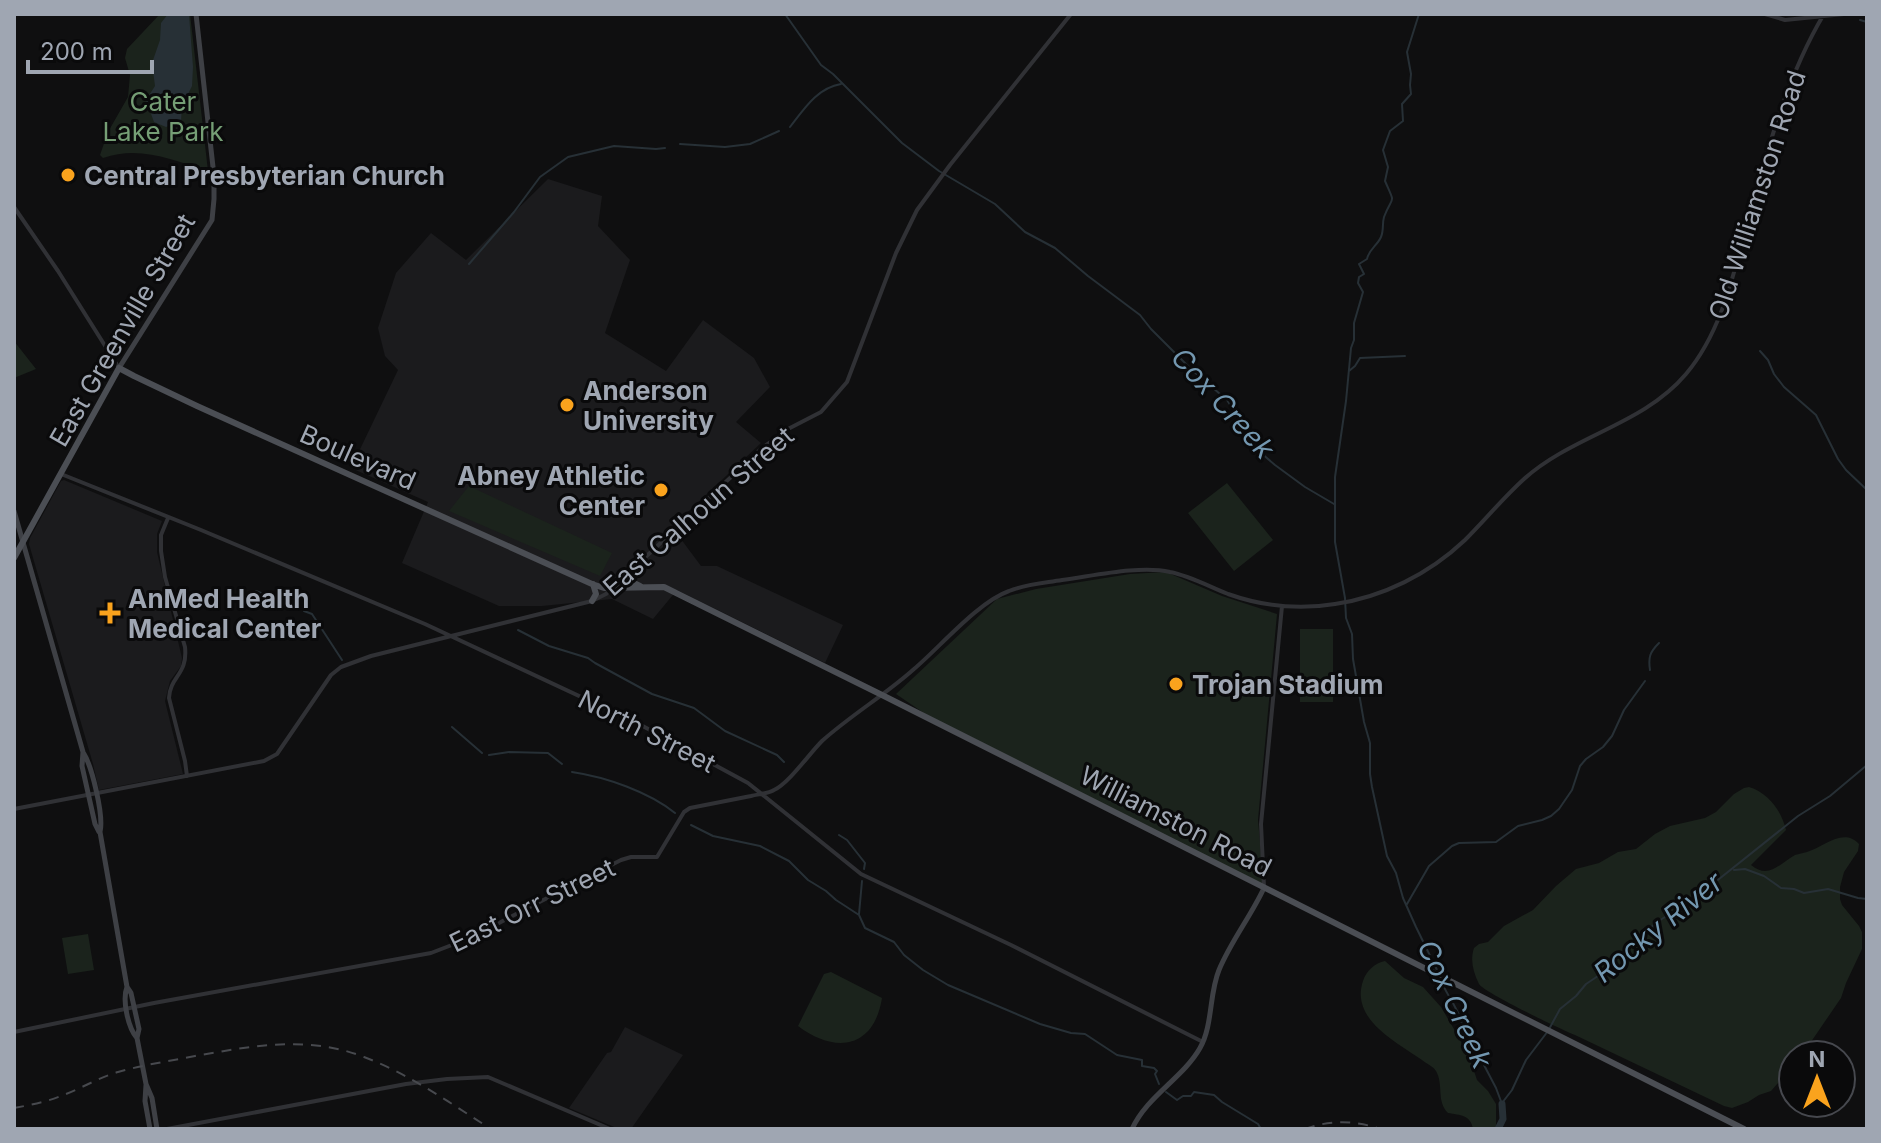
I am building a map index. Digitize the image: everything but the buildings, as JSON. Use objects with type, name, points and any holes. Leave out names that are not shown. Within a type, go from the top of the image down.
[{"type":"main road","name":"East Greenville Street","points":[[14,558],[119,368],[212,220],[214,176],[196,14]]},
{"type":"main road","name":"Boulevard","points":[[119,368],[583,579]]},
{"type":"main road","points":[[14,511],[83,752],[89,763],[127,987],[125,995],[131,1008],[132,1030],[137,1038],[157,1129]]},
{"type":"main road","points":[[636,566],[632,581],[643,587]]},
{"type":"main road","name":"Williamston Road","points":[[583,579],[604,588],[664,587],[1744,1129]]},
{"type":"main road","points":[[592,601],[596,594],[593,584]]},
{"type":"main road","points":[[1132,1129],[1140,1115],[1203,1042],[1219,970],[1264,888]]},
{"type":"main road","points":[[146,1084],[145,1101],[150,1129]]},
{"type":"street","name":"East Calhoun Street","points":[[14,809],[257,763],[277,754],[331,675],[341,667],[363,658],[600,598],[761,449],[788,429],[821,412],[847,382],[896,253],[917,210],[1071,14]]},
{"type":"street","points":[[1765,14],[1785,20],[1844,14]]},
{"type":"street","name":"Old Williamston Road","points":[[1282,606],[1334,604],[1360,599],[1418,575],[1462,542],[1528,475],[1566,448],[1654,404],[1684,376],[1714,332],[1790,83],[1823,16]]},
{"type":"street","points":[[14,207],[119,368]]},
{"type":"street","name":"North Street","points":[[61,474],[453,636],[665,737],[748,783],[861,874],[1011,945],[1203,1042]]},
{"type":"street","points":[[168,518],[161,535],[161,551],[186,658],[170,689],[169,698],[187,776]]},
{"type":"street","name":"East Orr Street","points":[[14,1032],[431,953],[470,938],[621,860],[657,857],[684,812],[690,808],[773,791],[845,721],[915,669],[992,598],[1023,587],[1130,571],[1162,570],[1250,601],[1282,606]]},
{"type":"street","points":[[1264,888],[1261,824],[1282,606]]},
{"type":"street","points":[[167,1129],[406,1084],[488,1077],[610,1129]]},
{"type":"shaded area","points":[[168,14],[189,14],[193,67],[192,86],[182,106],[181,121],[166,127],[154,122],[146,100],[155,86],[152,63],[160,40],[161,23]]},
{"type":"shaded area","name":"Anderson University","points":[[548,179],[602,196],[598,226],[630,260],[605,333],[666,371],[703,320],[754,358],[770,387],[736,422],[761,443],[672,527],[701,566],[717,566],[843,625],[825,663],[677,590],[653,619],[612,599],[542,606],[499,606],[402,563],[428,502],[351,468],[398,370],[385,356],[378,328],[396,273],[431,233],[466,260]]},
{"type":"shaded area","name":"AnMed Health Medical Center","points":[[64,480],[162,521],[157,534],[157,552],[182,658],[181,666],[170,681],[165,701],[183,774],[99,790],[29,544]]},
{"type":"shaded area","points":[[625,1027],[683,1055],[631,1129],[619,1129],[569,1108],[607,1053],[611,1052]]},
{"type":"green space","name":"Cater Lake Park","points":[[160,14],[190,14],[208,171],[143,154],[117,154],[103,158],[100,155],[108,132],[128,97],[130,75],[125,58],[127,49]]},
{"type":"green space","points":[[14,341],[36,369],[14,378]]},
{"type":"green space","points":[[1227,483],[1273,540],[1234,571],[1188,513]]},
{"type":"green space","points":[[469,486],[612,553],[600,576],[449,511]]},
{"type":"green space","points":[[1166,572],[1222,596],[1277,614],[1258,820],[1264,888],[937,722],[896,694],[997,599],[1036,589],[1130,574]]},
{"type":"green space","points":[[1300,629],[1333,629],[1333,702],[1300,702]]},
{"type":"green space","points":[[1744,788],[1756,790],[1774,804],[1786,830],[1751,865],[1757,869],[1769,871],[1795,855],[1840,838],[1847,837],[1859,844],[1858,851],[1844,872],[1840,899],[1862,932],[1862,949],[1841,998],[1813,1039],[1777,1039],[1777,1084],[1771,1091],[1732,1108],[1724,1106],[1540,1019],[1479,984],[1473,966],[1474,948],[1488,942],[1504,926],[1533,910],[1576,869],[1599,863],[1618,852],[1636,849],[1670,826],[1705,818]]},
{"type":"green space","points":[[88,934],[94,970],[68,974],[62,938]]},
{"type":"green space","points":[[1385,961],[1404,978],[1423,987],[1441,1007],[1471,1062],[1477,1080],[1496,1104],[1496,1129],[1473,1129],[1467,1118],[1448,1113],[1442,1103],[1435,1069],[1388,1037],[1369,1018],[1361,995],[1363,981],[1371,968]]},
{"type":"green space","points":[[831,972],[882,998],[871,1028],[851,1042],[826,1041],[798,1026],[824,974]]},
{"type":"waterway","name":"Cox Creek","points":[[785,14],[821,65],[902,143],[939,171],[995,204],[1025,232],[1055,248],[1140,315],[1192,370],[1227,400],[1261,453],[1305,487],[1334,504]]},
{"type":"waterway","points":[[1419,14],[1407,52],[1411,94],[1402,104],[1403,121],[1390,131],[1383,150],[1388,167],[1385,181],[1392,200],[1384,217],[1381,237],[1367,259],[1359,264],[1364,274],[1359,277],[1358,283],[1363,292],[1354,323],[1335,477],[1335,542],[1370,743],[1372,787],[1387,856],[1438,972]]},
{"type":"waterway","points":[[1446,14],[1454,14]]},
{"type":"waterway","points":[[1860,20],[1867,22]]},
{"type":"waterway","points":[[790,127],[818,95],[841,84]]},
{"type":"waterway","points":[[680,144],[725,147],[750,144],[779,131]]},
{"type":"waterway","points":[[469,264],[540,177],[568,157],[614,146],[665,148]]},
{"type":"waterway","points":[[1760,351],[1784,387],[1816,415],[1838,459],[1867,490]]},
{"type":"waterway","points":[[1349,371],[1360,358],[1405,356]]},
{"type":"waterway","points":[[256,591],[290,605]]},
{"type":"waterway","points":[[304,611],[312,614],[342,660]]},
{"type":"waterway","points":[[518,630],[549,646],[588,658],[652,694],[694,708],[725,731],[777,755],[784,762]]},
{"type":"waterway","points":[[1650,670],[1650,655],[1659,643]]},
{"type":"waterway","points":[[1407,904],[1429,866],[1452,846],[1496,842],[1518,826],[1542,820],[1559,809],[1572,790],[1580,766],[1612,736],[1624,710],[1645,681]]},
{"type":"waterway","points":[[452,727],[482,753]]},
{"type":"waterway","points":[[489,755],[548,753],[562,764]]},
{"type":"waterway","name":"Rocky River","points":[[1502,1103],[1560,1009],[1586,984],[1657,922],[1694,899],[1867,765]]},
{"type":"waterway","points":[[572,772],[626,786],[653,798],[675,813]]},
{"type":"waterway","points":[[691,825],[713,836],[760,846],[789,861],[808,880],[859,915],[865,928],[894,942],[904,955],[923,970],[948,985],[1040,1024],[1085,1034],[1117,1055],[1142,1060],[1142,1066],[1157,1071],[1155,1074],[1159,1084]]},
{"type":"waterway","points":[[839,835],[847,840],[865,863],[864,869]]},
{"type":"waterway","points":[[1734,870],[1745,869],[1764,876],[1781,888],[1804,893],[1828,889],[1867,899]]},
{"type":"waterway","points":[[859,914],[862,881]]},
{"type":"waterway","name":"Cox Creek","points":[[1440,978],[1502,1104]]},
{"type":"waterway","points":[[1166,1092],[1177,1100],[1194,1092],[1214,1095],[1261,1129]]},
{"type":"waterway","name":"Rocky River","points":[[1498,1129],[1503,1119],[1502,1104]]},
{"type":"railway","points":[[14,1108],[55,1098],[111,1074],[137,1067],[238,1049],[301,1044],[343,1050],[381,1064],[491,1129]]},
{"type":"railway","points":[[1305,1129],[1342,1122],[1380,1129]]},
{"type":"place","name":"Central Presbyterian Church","points":[[68,175]]},
{"type":"place","name":"Anderson University","points":[[567,405]]},
{"type":"place","name":"Abney Athletic Center","points":[[661,490]]},
{"type":"place","name":"AnMed Health Medical Center","points":[[110,613]]},
{"type":"place","name":"Trojan Stadium","points":[[1176,684]]}]
